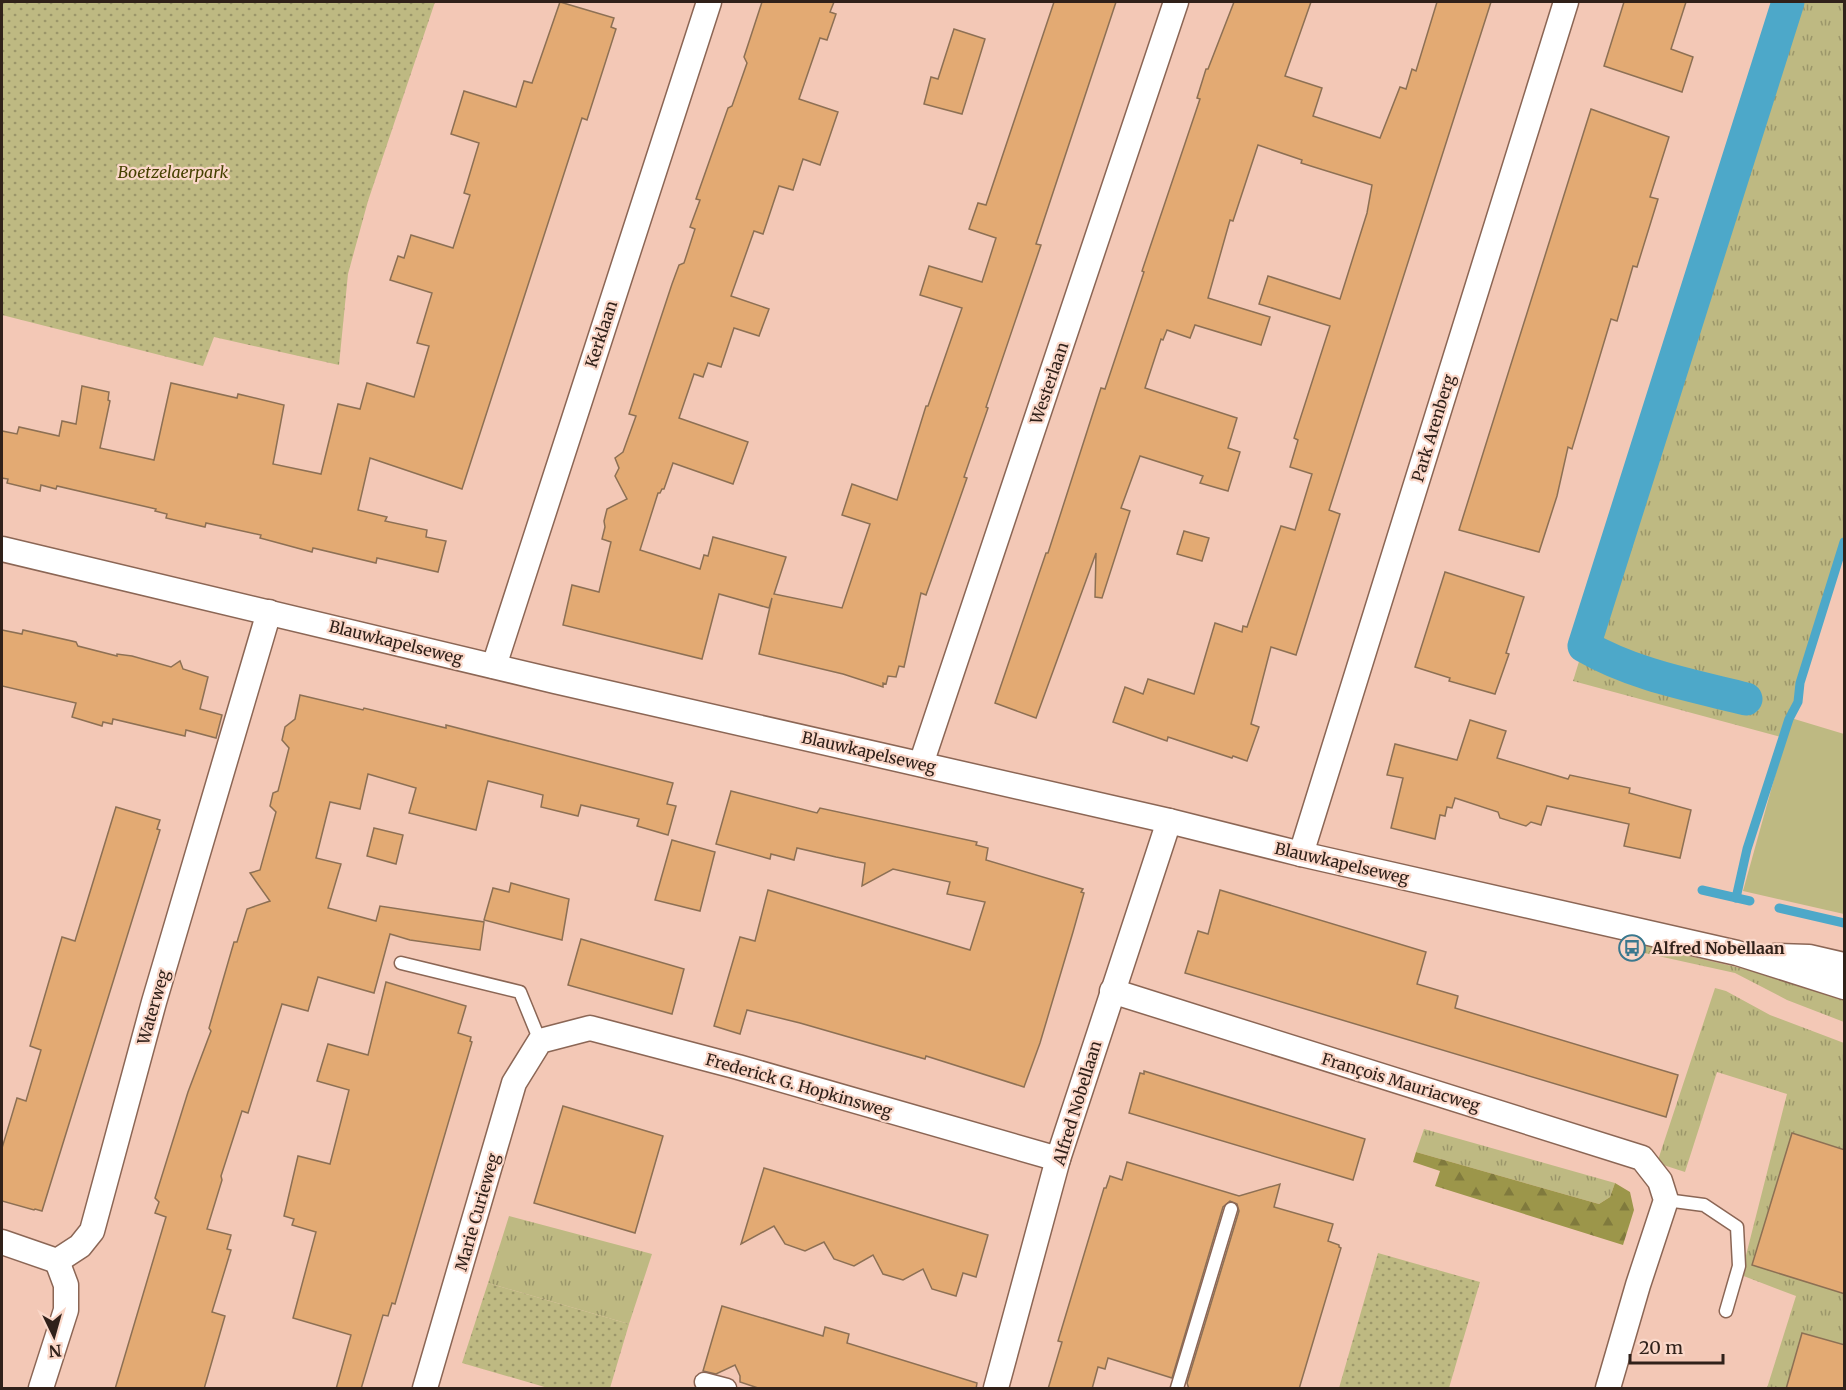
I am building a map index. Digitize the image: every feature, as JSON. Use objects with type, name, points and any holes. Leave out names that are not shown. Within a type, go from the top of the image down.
[{"type":"street","name":"Kerklaan","points":[[494,666],[709,2]]},
{"type":"street","name":"Westerlaan","points":[[921,764],[1176,2]]},
{"type":"street","name":"Park Arenberg","points":[[1301,854],[1566,2]]},
{"type":"street","name":"Blauwkapelseweg","points":[[2,549],[494,666],[1169,821],[1301,854],[1737,953],[1845,987]]},
{"type":"street","name":"Waterweg","points":[[57,1261],[80,1246],[92,1232],[153,1002],[269,612]]},
{"type":"street","name":"Alfred Nobellaan","points":[[996,1389],[1058,1159],[1169,821]]},
{"type":"street","name":"Blauwkapelseweg","points":[[1737,953],[1809,957],[1845,965]]},
{"type":"street","name":"François Mauriacweg","points":[[1112,991],[1642,1158],[1660,1181],[1666,1200]]},
{"type":"street","name":"Frederick G. Hopkinsweg","points":[[540,1041],[590,1028],[738,1067],[1058,1159]]},
{"type":"street","name":"Marie Curieweg","points":[[425,1389],[514,1083],[540,1041]]},
{"type":"street","points":[[1608,1389],[1638,1285],[1666,1200]]},
{"type":"street","points":[[2,1242],[57,1261],[66,1286],[66,1310],[41,1389]]},
{"type":"street","points":[[704,1382],[727,1389]]},
{"type":"lane","points":[[401,963],[520,992],[540,1041]]},
{"type":"lane","points":[[1666,1200],[1704,1205],[1737,1227],[1739,1266],[1726,1311]]},
{"type":"lane","points":[[1178,1389],[1231,1209]]},
{"type":"green space","name":"Boetzelaerpark","points":[[2,2],[435,2],[368,201],[348,274],[339,365],[214,337],[203,366],[2,315]]},
{"type":"green space","points":[[1783,2],[1844,2],[1844,540],[1785,738],[1573,681]]},
{"type":"green space","points":[[1791,718],[1844,734],[1844,914],[1743,891]]},
{"type":"green space","points":[[1642,945],[1818,986],[1844,996],[1844,1022],[1787,1000],[1735,973],[1640,952]]},
{"type":"green space","points":[[1715,988],[1726,991],[1770,1015],[1844,1043],[1844,1388],[1767,1388],[1796,1296],[1741,1275],[1787,1094],[1717,1072],[1685,1172],[1657,1163]]},
{"type":"green space","points":[[1424,1129],[1615,1183],[1610,1197],[1599,1204],[1416,1152]]},
{"type":"green space","points":[[1416,1152],[1599,1204],[1610,1197],[1615,1183],[1630,1192],[1634,1210],[1623,1245],[1435,1186],[1440,1171],[1413,1162]]},
{"type":"green space","points":[[509,1216],[652,1254],[629,1324],[488,1283]]},
{"type":"green space","points":[[1378,1253],[1480,1282],[1449,1388],[1339,1388]]},
{"type":"green space","points":[[488,1283],[629,1324],[610,1388],[548,1388],[462,1363]]},
{"type":"building","points":[[560,2],[614,18],[611,27],[616,29],[587,120],[582,118],[462,489],[370,458],[358,510],[387,517],[385,521],[427,530],[426,537],[446,541],[438,572],[377,558],[376,563],[313,548],[312,552],[260,538],[261,535],[206,523],[205,527],[166,518],[167,514],[155,511],[156,509],[57,486],[56,489],[41,485],[40,491],[7,483],[8,479],[2,478],[2,431],[17,434],[19,427],[59,436],[62,421],[76,424],[82,386],[109,392],[108,400],[110,401],[100,448],[154,460],[171,383],[237,398],[238,394],[284,405],[273,464],[321,474],[338,404],[360,409],[367,383],[414,397],[429,346],[417,343],[432,293],[390,280],[398,256],[404,258],[411,235],[453,248],[470,195],[464,193],[479,143],[451,134],[464,91],[516,107],[524,81],[532,83]]},
{"type":"building","points":[[762,2],[834,2],[830,12],[836,14],[827,40],[820,38],[799,99],[838,112],[820,165],[803,159],[793,190],[779,186],[763,234],[754,231],[731,296],[769,309],[759,336],[734,328],[721,367],[708,363],[703,377],[694,374],[679,418],[748,442],[733,484],[673,463],[664,489],[658,493],[640,550],[700,569],[704,555],[708,556],[713,537],[786,557],[774,594],[842,608],[870,524],[842,515],[852,484],[897,500],[926,406],[928,406],[962,308],[920,295],[929,266],[982,282],[996,238],[969,229],[978,203],[986,205],[1054,2],[1116,2],[1036,244],[1041,245],[986,407],[988,408],[964,477],[967,478],[926,595],[921,593],[904,667],[899,666],[896,677],[888,676],[883,687],[843,674],[759,654],[772,598],[769,608],[719,594],[702,659],[563,625],[572,585],[599,592],[611,542],[602,539],[607,509],[627,499],[615,476],[619,468],[615,458],[623,452],[636,416],[629,414],[672,284],[679,265],[684,263],[695,229],[690,227],[700,200],[696,199],[728,108],[732,106],[747,63],[744,57]]},
{"type":"building","points":[[1234,2],[1311,2],[1285,76],[1322,88],[1313,116],[1380,138],[1400,87],[1406,89],[1412,69],[1416,71],[1437,2],[1491,2],[1329,510],[1340,514],[1296,655],[1271,647],[1251,724],[1259,727],[1247,761],[1168,737],[1167,741],[1113,722],[1125,687],[1143,694],[1148,679],[1194,694],[1215,623],[1242,632],[1243,626],[1247,627],[1281,526],[1295,530],[1312,474],[1290,467],[1298,440],[1294,438],[1330,326],[1259,304],[1268,276],[1340,299],[1367,213],[1372,185],[1301,163],[1302,160],[1258,145],[1233,221],[1230,220],[1208,298],[1270,317],[1261,345],[1195,325],[1190,338],[1167,330],[1163,340],[1161,339],[1145,388],[1237,418],[1228,448],[1240,452],[1228,491],[1200,483],[1203,476],[1140,456],[1121,508],[1130,511],[1102,598],[1095,597],[1096,553],[1036,718],[995,703],[1046,553],[1048,553],[1101,388],[1105,389],[1144,272],[1142,271],[1200,99],[1197,98],[1206,69],[1208,69]]},
{"type":"building","points":[[1624,2],[1686,2],[1671,49],[1693,57],[1682,92],[1604,66]]},
{"type":"building","points":[[954,29],[985,39],[962,114],[924,104],[931,77],[938,79]]},
{"type":"building","points":[[1591,109],[1669,137],[1650,197],[1658,199],[1637,267],[1633,266],[1617,321],[1611,319],[1572,449],[1568,447],[1557,496],[1539,552],[1459,530]]},
{"type":"building","points":[[1184,531],[1209,538],[1202,561],[1177,554]]},
{"type":"building","points":[[1445,572],[1524,597],[1506,653],[1509,654],[1495,694],[1449,681],[1450,678],[1415,667]]},
{"type":"building","points":[[2,630],[22,634],[23,630],[76,642],[78,646],[117,656],[117,654],[132,656],[171,667],[180,661],[183,669],[208,677],[200,709],[222,715],[216,738],[186,730],[185,736],[113,719],[112,724],[103,722],[102,726],[72,717],[76,703],[2,686]]},
{"type":"building","points":[[300,695],[446,728],[446,725],[673,783],[667,804],[676,806],[668,835],[637,826],[639,819],[581,805],[578,816],[541,807],[543,795],[488,781],[476,830],[409,813],[416,788],[368,774],[360,809],[330,802],[316,858],[341,864],[328,908],[376,921],[380,906],[484,922],[480,950],[410,940],[390,934],[374,993],[318,977],[308,1011],[282,1004],[248,1113],[242,1111],[207,1229],[231,1235],[227,1249],[231,1250],[212,1312],[225,1316],[204,1389],[115,1389],[166,1217],[155,1213],[159,1202],[155,1198],[188,1092],[211,1031],[209,1028],[234,942],[237,942],[247,909],[270,901],[250,873],[260,870],[276,812],[270,806],[273,793],[278,791],[289,748],[282,740],[285,727],[295,719]]},
{"type":"building","points":[[1470,720],[1506,731],[1497,758],[1568,779],[1570,775],[1630,788],[1629,793],[1691,810],[1680,858],[1624,846],[1629,824],[1547,806],[1541,825],[1531,822],[1526,826],[1500,818],[1498,812],[1455,798],[1452,808],[1447,807],[1445,816],[1440,815],[1435,839],[1391,828],[1403,778],[1387,775],[1395,744],[1457,760]]},
{"type":"building","points":[[731,791],[817,813],[820,808],[977,842],[976,845],[988,848],[986,860],[1083,889],[1081,892],[1084,893],[1040,1043],[1024,1087],[926,1056],[925,1059],[747,1010],[740,1034],[714,1026],[740,937],[755,941],[768,890],[970,950],[985,902],[947,894],[950,882],[893,869],[862,886],[865,863],[797,848],[794,860],[771,854],[770,859],[716,844]]},
{"type":"building","points":[[116,807],[160,820],[157,829],[160,830],[42,1211],[34,1210],[2,1201],[2,1148],[17,1098],[26,1101],[41,1050],[30,1046],[62,937],[75,941]]},
{"type":"building","points":[[374,828],[403,835],[396,864],[367,856]]},
{"type":"building","points":[[672,840],[715,852],[700,911],[655,900]]},
{"type":"building","points":[[511,883],[569,899],[562,940],[484,920],[493,888],[509,892]]},
{"type":"building","points":[[1220,890],[1426,952],[1417,984],[1458,996],[1455,1008],[1678,1075],[1666,1117],[1185,973],[1198,931],[1208,934]]},
{"type":"building","points":[[581,939],[684,969],[672,1014],[568,985]]},
{"type":"building","points":[[386,982],[466,1006],[458,1033],[471,1037],[472,1042],[395,1304],[392,1303],[388,1316],[383,1315],[361,1389],[336,1389],[351,1335],[293,1318],[316,1232],[292,1225],[294,1219],[284,1216],[298,1156],[330,1164],[349,1090],[317,1081],[328,1044],[368,1055]]},
{"type":"building","points":[[1144,1071],[1365,1139],[1353,1180],[1129,1113],[1140,1073],[1144,1074]]},
{"type":"building","points":[[563,1106],[663,1136],[635,1233],[534,1203]]},
{"type":"building","points":[[1792,1133],[1845,1150],[1845,1294],[1752,1265]]},
{"type":"building","points":[[1127,1162],[1239,1196],[1280,1184],[1274,1207],[1333,1224],[1328,1241],[1341,1248],[1299,1389],[1189,1389],[1187,1383],[1239,1211],[1237,1204],[1230,1201],[1223,1207],[1172,1378],[1108,1358],[1105,1369],[1098,1367],[1092,1389],[1048,1389],[1062,1342],[1058,1341],[1104,1188],[1110,1176],[1122,1180]]},
{"type":"building","points":[[764,1168],[988,1235],[976,1277],[963,1273],[956,1296],[932,1289],[923,1269],[903,1280],[883,1274],[873,1255],[854,1266],[834,1259],[824,1242],[805,1251],[785,1244],[774,1226],[741,1244]]},
{"type":"building","points":[[722,1306],[823,1336],[825,1327],[849,1334],[847,1343],[977,1383],[976,1389],[761,1389],[740,1382],[735,1365],[716,1374],[703,1371]]},
{"type":"building","points":[[1802,1333],[1845,1345],[1845,1389],[1786,1389]]},
{"type":"waterway","points":[[1746,699],[1642,672],[1584,646],[1788,2]]},
{"type":"waterway","points":[[1736,898],[1747,849],[1789,719],[1798,702],[1800,683],[1844,542]]},
{"type":"waterway","points":[[1702,890],[1750,901]]},
{"type":"waterway","points":[[1779,908],[1844,923]]},
{"type":"place","name":"Alfred Nobellaan","points":[[1632,948]]}]
